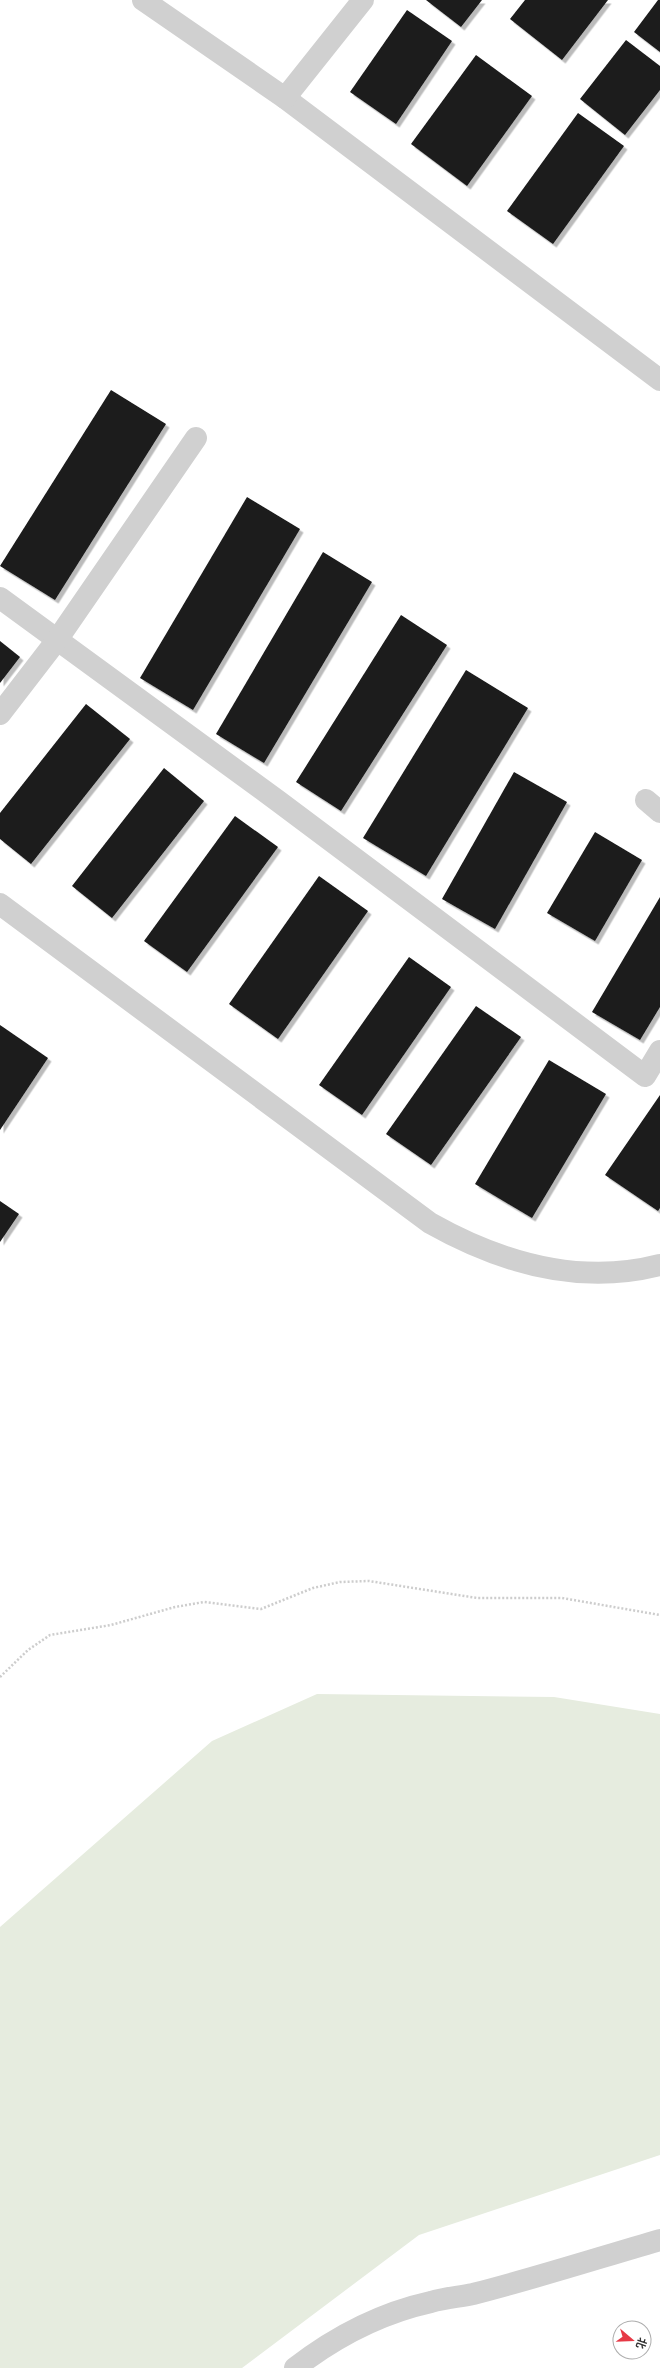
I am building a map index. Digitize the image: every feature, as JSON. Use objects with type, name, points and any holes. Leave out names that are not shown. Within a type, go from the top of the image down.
[{"type":"street","points":[[143,0],[285,98],[660,380]]},
{"type":"street","points":[[285,98],[363,0]]},
{"type":"street","points":[[0,714],[56,640],[196,438]]},
{"type":"street","points":[[0,598],[285,805],[645,1076],[660,1051]]},
{"type":"street","points":[[0,904],[430,1222],[464,1242],[499,1256],[536,1267],[574,1272],[613,1272],[660,1265]]},
{"type":"street","points":[[295,2368],[316,2352],[352,2331],[391,2314],[430,2302],[472,2294],[660,2240]]},
{"type":"path","points":[[0,1677],[28,1650],[50,1635],[111,1625],[175,1607],[204,1602],[261,1609],[313,1588],[340,1582],[370,1581],[477,1598],[562,1598],[660,1615]]},
{"type":"shaded area","points":[[317,1694],[554,1697],[660,1714],[660,2155],[419,2235],[242,2368],[0,2368],[0,1927],[212,1741]]},
{"type":"building","points":[[426,0],[482,0],[461,27]]},
{"type":"building","points":[[525,0],[608,0],[562,60],[510,19]]},
{"type":"building","points":[[658,0],[660,0],[660,52],[634,32]]},
{"type":"building","points":[[407,10],[452,41],[396,124],[350,92]]},
{"type":"building","points":[[626,40],[660,66],[660,90],[625,135],[580,99]]},
{"type":"building","points":[[476,55],[532,96],[467,186],[411,144]]},
{"type":"building","points":[[578,113],[624,146],[553,244],[507,211]]},
{"type":"building","points":[[111,390],[166,424],[55,600],[0,566]]},
{"type":"building","points":[[247,497],[300,529],[193,710],[140,678]]},
{"type":"building","points":[[323,552],[372,582],[264,763],[216,734]]},
{"type":"building","points":[[401,615],[447,645],[341,811],[296,782]]},
{"type":"building","points":[[0,641],[20,657],[0,683]]},
{"type":"building","points":[[466,670],[528,708],[426,876],[363,838]]},
{"type":"building","points":[[86,704],[130,739],[31,864],[0,839],[0,813]]},
{"type":"building","points":[[164,768],[204,801],[112,918],[72,886]]},
{"type":"building","points":[[514,772],[567,802],[495,929],[442,899]]},
{"type":"building","points":[[235,816],[278,847],[187,972],[144,941]]},
{"type":"building","points":[[595,832],[642,860],[595,941],[547,913]]},
{"type":"building","points":[[319,876],[368,911],[278,1039],[229,1004]]},
{"type":"building","points":[[660,897],[660,1007],[640,1040],[592,1012]]},
{"type":"building","points":[[409,957],[451,987],[362,1115],[319,1085]]},
{"type":"building","points":[[476,1006],[521,1037],[431,1165],[386,1134]]},
{"type":"building","points":[[0,1025],[48,1058],[0,1130]]},
{"type":"building","points":[[549,1060],[606,1094],[532,1218],[475,1184]]},
{"type":"building","points":[[660,1095],[660,1208],[658,1211],[605,1175]]},
{"type":"building","points":[[0,1201],[19,1214],[0,1242]]}]
